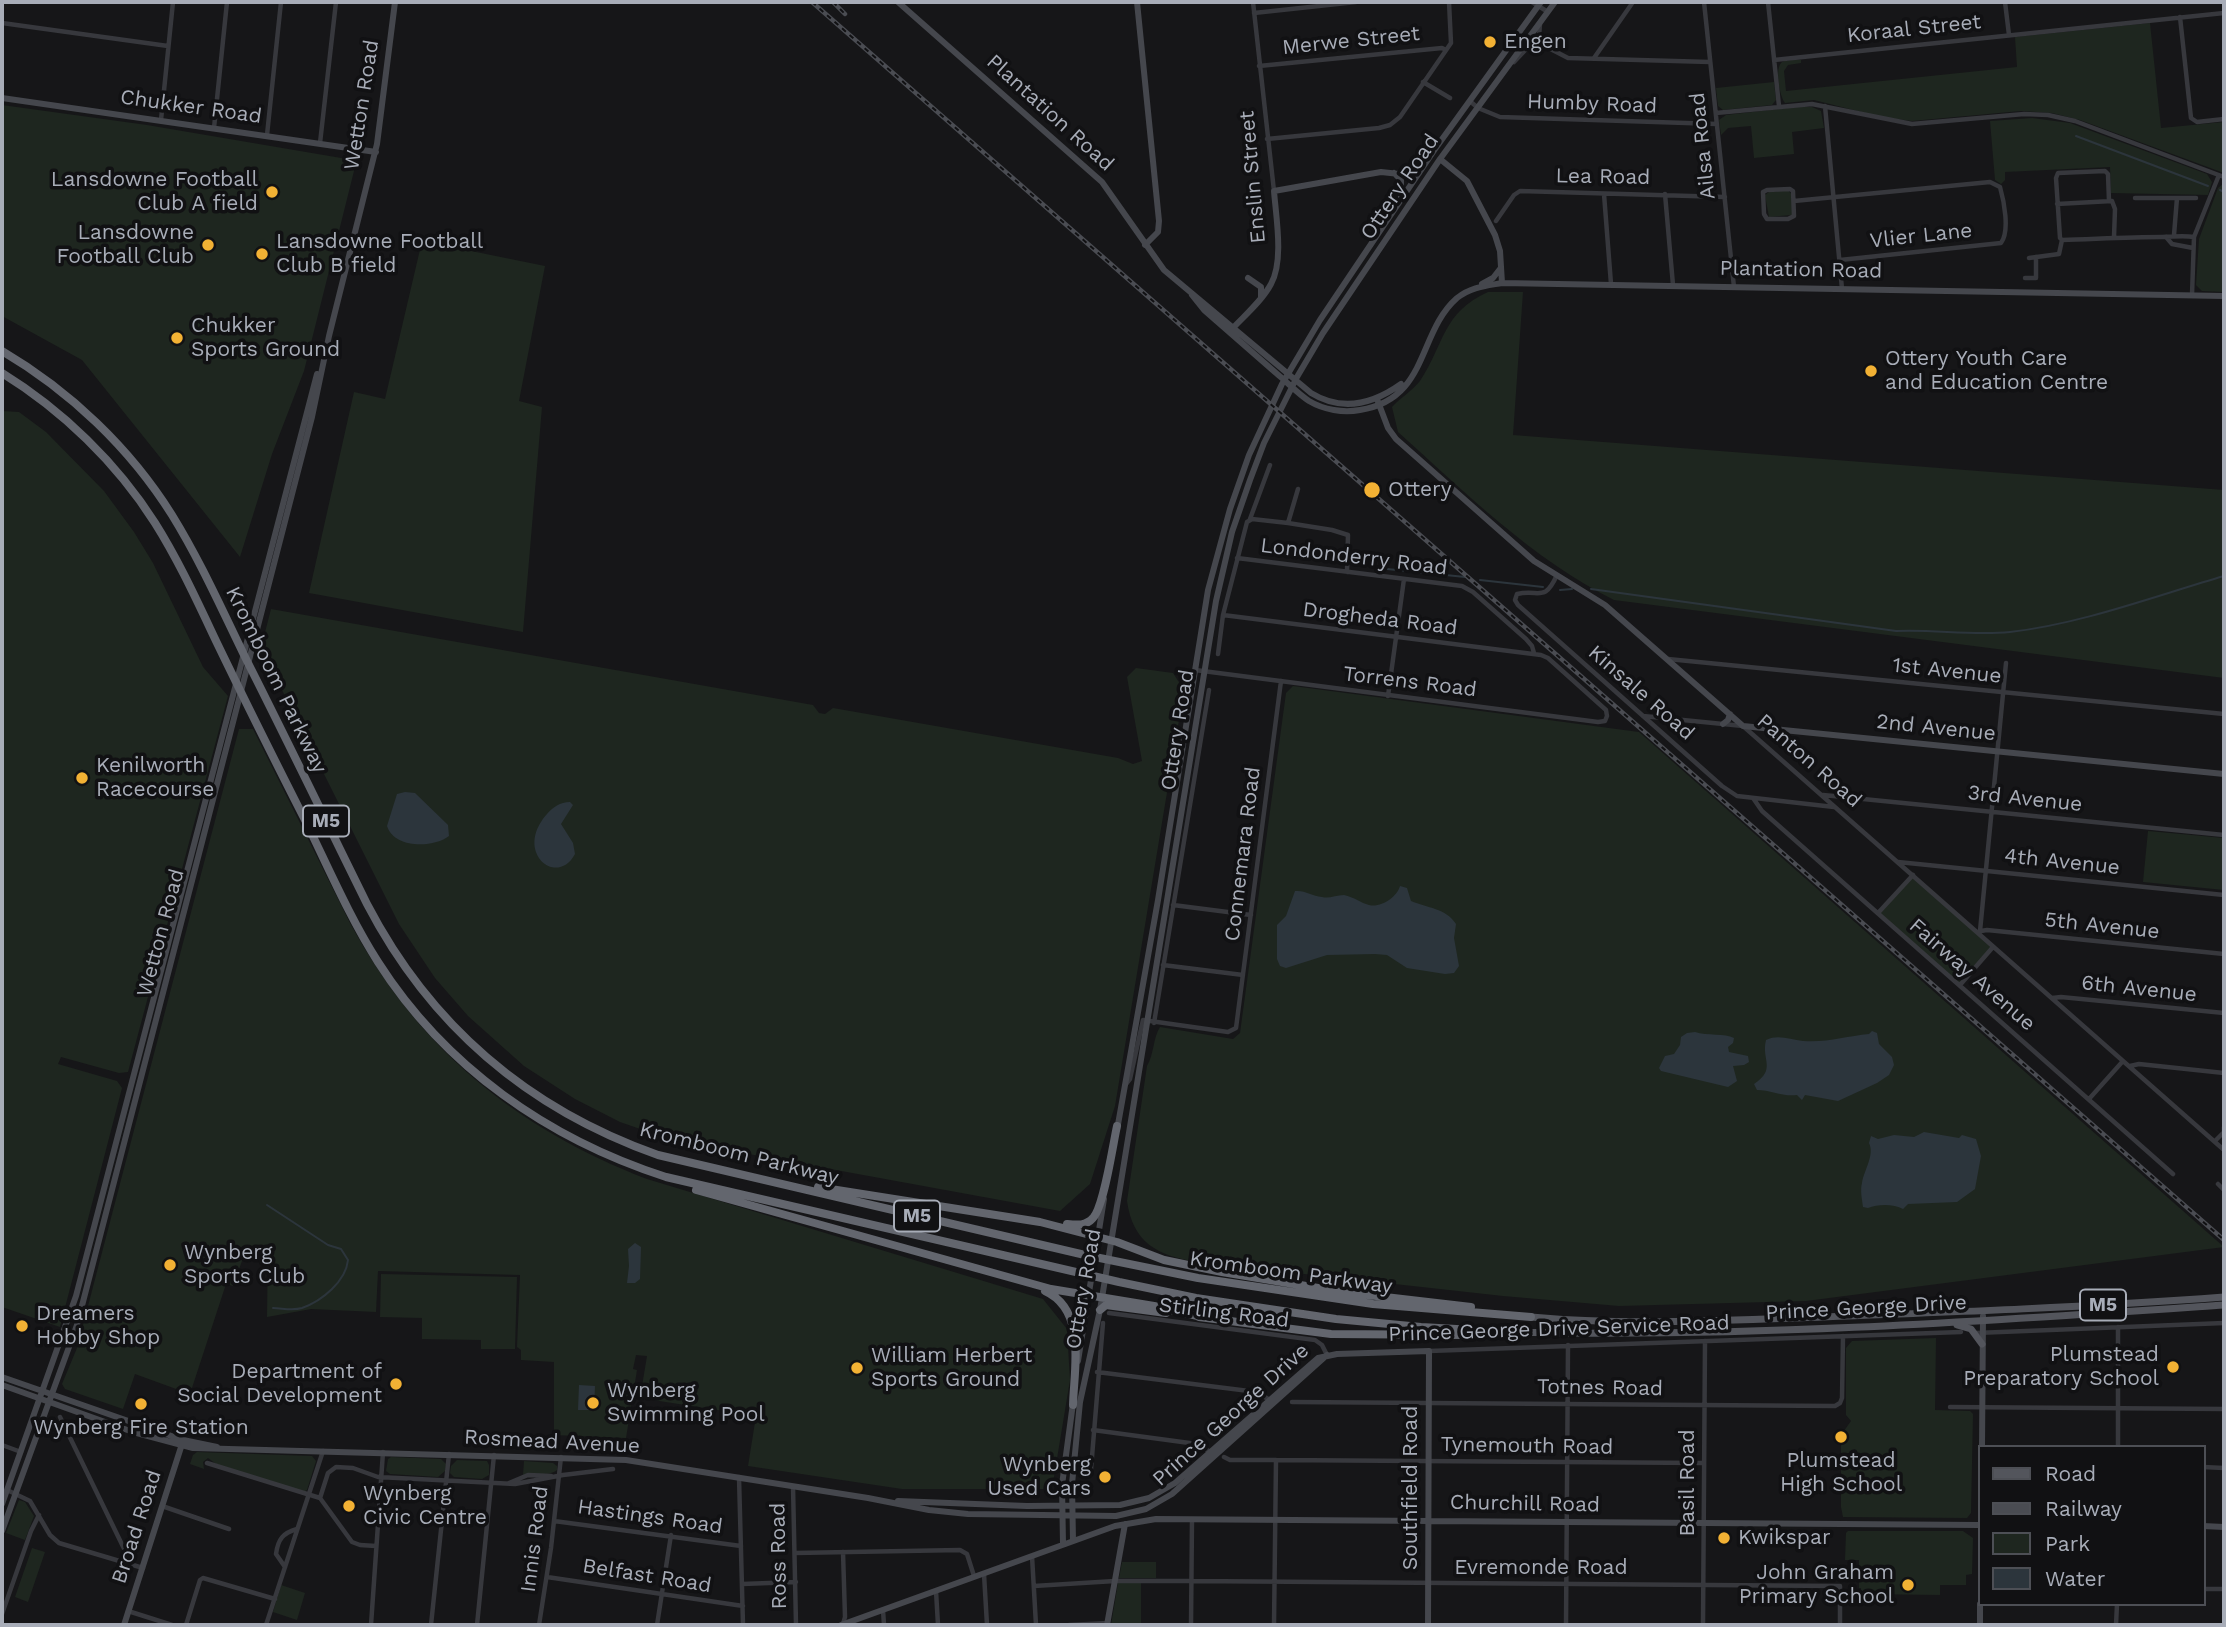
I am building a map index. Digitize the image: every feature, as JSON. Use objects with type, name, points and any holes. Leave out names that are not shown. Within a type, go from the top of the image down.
[{"type":"highway","name":"Kromboom Parkway","points":[[2,351],[57,388],[92,418],[144,476],[171,514],[204,574],[383,935],[407,972],[441,1013],[500,1070],[539,1098],[579,1122],[658,1155],[1085,1255],[1309,1296],[1531,1317]]},
{"type":"highway","name":"Kromboom Parkway","points":[[2,373],[44,402],[76,429],[105,459],[155,523],[187,581],[351,915],[379,963],[417,1015],[472,1071],[537,1120],[596,1152],[680,1181],[1119,1282],[1207,1300],[1308,1315],[1410,1326],[1510,1332]]},
{"type":"highway","points":[[749,1176],[1040,1222],[1079,1225],[1094,1217],[1098,1211],[1117,1126]]},
{"type":"highway","points":[[680,1181],[698,1190],[1026,1283],[1202,1317]]},
{"type":"highway","points":[[1040,1222],[1111,1241],[1164,1260],[1201,1268],[1342,1292],[1485,1308],[1531,1317]]},
{"type":"highway","points":[[1026,1283],[1054,1296],[1070,1314],[1075,1353],[1073,1405]]},
{"type":"highway","points":[[1104,1312],[1106,1306],[1331,1334],[1498,1335],[1510,1332]]},
{"type":"main road","name":"Wetton Road","points":[[2,1531],[77,1325],[255,620],[312,417],[329,336],[376,152],[395,2]]},
{"type":"main road","name":"Plantation Road","points":[[898,2],[1102,182],[1164,270],[1192,295],[1204,310],[1231,330],[1300,395],[1317,405],[1345,411],[1365,409],[1403,383],[1419,365]]},
{"type":"main road","points":[[1137,2],[1160,225],[1158,232],[1145,245]]},
{"type":"main road","name":"Ottery Road","points":[[1073,1541],[1072,1506],[1080,1402],[1104,1312],[1102,1297],[1150,1022],[1216,601],[1232,532],[1253,470],[1275,420],[1323,333],[1440,159],[1555,2]]},
{"type":"main road","name":"Ottery Road","points":[[1063,1544],[1063,1469],[1088,1295],[1208,590],[1222,536],[1242,474],[1267,413],[1290,370],[1320,320],[1400,201],[1537,3]]},
{"type":"main road","name":"Chukker Road","points":[[2,98],[376,152]]},
{"type":"main road","points":[[1440,159],[1470,186],[1495,235],[1502,283]]},
{"type":"main road","points":[[1274,191],[1381,172],[1409,175],[1419,173]]},
{"type":"main road","points":[[1392,172],[1401,180],[1400,201]]},
{"type":"main road","name":"Enslin Street","points":[[1231,330],[1272,283],[1276,272],[1278,229],[1274,191]]},
{"type":"main road","points":[[1476,287],[1493,278],[1501,264]]},
{"type":"main road","points":[[1248,278],[1261,287],[1260,298]]},
{"type":"main road","name":"Plantation Road","points":[[1377,401],[1394,395],[1411,379],[1446,311],[1459,297],[1476,287],[1502,283],[2224,296]]},
{"type":"main road","points":[[1384,417],[1386,407],[1394,395]]},
{"type":"main road","name":"Panton Road","points":[[1377,401],[1396,439],[1534,561],[1596,598],[1743,726]]},
{"type":"main road","points":[[1723,724],[1730,714]]},
{"type":"main road","name":"Wetton Road","points":[[2,1504],[76,1296],[229,725]]},
{"type":"main road","name":"2nd Avenue","points":[[1743,726],[2224,774]]},
{"type":"main road","name":"Prince George Drive","points":[[1531,1317],[1587,1322],[1653,1323],[1983,1311],[2224,1297]]},
{"type":"main road","name":"Prince George Drive","points":[[1510,1332],[1653,1334],[1919,1324],[2224,1305]]},
{"type":"main road","points":[[1982,1445],[1980,1332],[1983,1311]]},
{"type":"main road","points":[[1919,1324],[1962,1325],[1980,1332]]},
{"type":"main road","name":"Prince George Drive Service Road","points":[[1327,1356],[1429,1351]]},
{"type":"main road","name":"Southfield Road","points":[[1428,1625],[1429,1351]]},
{"type":"main road","name":"Prince George Drive","points":[[1062,1506],[1124,1504],[1149,1498],[1175,1483],[1268,1399],[1315,1360],[1327,1356]]},
{"type":"main road","name":"Prince George Drive","points":[[1062,1516],[1129,1514],[1167,1498],[1327,1356]]},
{"type":"main road","name":"Rosmead Avenue","points":[[2,1377],[50,1398],[207,1450],[219,1448],[626,1460],[793,1485],[950,1513],[1062,1516]]},
{"type":"main road","name":"Rosmead Avenue","points":[[2,1385],[42,1395]]},
{"type":"main road","name":"Broad Road","points":[[124,1625],[182,1443]]},
{"type":"main road","name":"Rosmead Avenue","points":[[882,1500],[1062,1506]]},
{"type":"main road","name":"Churchill Road","points":[[1073,1541],[1125,1524],[1156,1519],[1978,1525]]},
{"type":"main road","points":[[1108,1624],[1125,1524]]},
{"type":"main road","points":[[2205,1527],[2224,1527]]},
{"type":"main road","points":[[842,1625],[1073,1541]]},
{"type":"main road","points":[[1980,1606],[1980,1625]]},
{"type":"street","points":[[160,120],[173,2]]},
{"type":"street","points":[[214,128],[227,2]]},
{"type":"street","points":[[267,135],[281,2]]},
{"type":"street","points":[[320,143],[336,2]]},
{"type":"street","name":"Enslin Street","points":[[1253,2],[1274,191]]},
{"type":"street","points":[[1254,13],[1356,2]]},
{"type":"street","points":[[1268,139],[1390,125],[1400,117],[1446,50],[1452,37],[1449,2]]},
{"type":"street","points":[[1594,59],[1633,2]]},
{"type":"street","name":"Ailsa Road","points":[[1704,2],[1734,287]]},
{"type":"street","points":[[1768,2],[1779,106]]},
{"type":"street","points":[[2006,2],[2009,35]]},
{"type":"street","points":[[1537,3],[1548,12]]},
{"type":"street","name":"Koraal Street","points":[[1774,60],[2224,13]]},
{"type":"street","points":[[2180,17],[2191,118],[2197,122],[2224,119]]},
{"type":"street","points":[[2,23],[169,46]]},
{"type":"street","points":[[1540,24],[1539,36],[1547,46]]},
{"type":"street","points":[[1512,63],[1533,42],[1547,46],[1566,58],[1710,62]]},
{"type":"street","name":"Merwe Street","points":[[1259,66],[1442,48],[1446,50]]},
{"type":"street","points":[[1423,82],[1450,98]]},
{"type":"street","name":"Humby Road","points":[[1471,102],[1478,108],[1500,117],[1717,124]]},
{"type":"street","points":[[1716,113],[1811,104],[1912,124],[2024,114],[2048,115],[2075,121],[2221,176],[2194,237],[2192,295]]},
{"type":"street","points":[[1825,106],[1842,289]]},
{"type":"street","points":[[2029,258],[2059,254],[2062,240],[2059,236],[2057,174],[2102,170],[2107,173],[2109,201]]},
{"type":"street","name":"Vlier Lane","points":[[1834,199],[1983,183],[1997,184],[2001,190],[2005,229],[2003,241],[1998,244],[1840,260]]},
{"type":"street","points":[[1790,189],[1794,201],[1793,217],[1771,220],[1765,216],[1762,195],[1765,190],[1790,189]]},
{"type":"street","name":"Lea Road","points":[[1496,221],[1514,195],[1520,191],[1724,197]]},
{"type":"street","points":[[1604,194],[1611,284]]},
{"type":"street","points":[[1665,194],[1673,285]]},
{"type":"street","points":[[2135,198],[2196,198]]},
{"type":"street","points":[[2174,234],[2177,198]]},
{"type":"street","points":[[1794,201],[1834,199]]},
{"type":"street","points":[[2057,204],[2109,201],[2115,205],[2114,237]]},
{"type":"street","points":[[2062,240],[2166,237],[2174,234],[2194,237]]},
{"type":"street","points":[[2166,237],[2172,244],[2193,248]]},
{"type":"street","points":[[2025,278],[2035,278],[2036,257]]},
{"type":"street","points":[[1218,654],[1223,615],[1246,523],[1251,519],[1270,465]]},
{"type":"street","points":[[1288,523],[1298,489]]},
{"type":"street","points":[[1251,519],[1332,530],[1349,535],[1346,572]]},
{"type":"street","name":"Londonderry Road","points":[[1237,558],[1467,588],[1532,644],[1534,653]]},
{"type":"street","name":"Kinsale Road","points":[[1556,575],[1546,593],[1517,594],[1515,600],[1520,607],[1731,793],[1753,798]]},
{"type":"street","points":[[1388,696],[1404,579]]},
{"type":"street","name":"Drogheda Road","points":[[1223,615],[1534,653]]},
{"type":"street","name":"Torrens Road","points":[[1195,670],[1605,721],[1608,716],[1606,709],[1548,658],[1534,653]]},
{"type":"street","name":"1st Avenue","points":[[1667,659],[2224,714]]},
{"type":"street","points":[[1979,933],[2006,663]]},
{"type":"street","name":"Connemara Road","points":[[1150,1022],[1228,1032],[1234,1030],[1237,1025],[1282,681]]},
{"type":"street","points":[[1125,1084],[1130,1079],[1141,1022],[1150,1022],[1155,1014],[1209,690]]},
{"type":"street","name":"2nd Avenue","points":[[1643,716],[1743,726]]},
{"type":"street","name":"Panton Road","points":[[1743,726],[2224,1150]]},
{"type":"street","name":"3rd Avenue","points":[[1822,795],[2224,835]]},
{"type":"street","points":[[1753,798],[1834,807]]},
{"type":"street","name":"Fairway Avenue","points":[[1753,798],[1762,811],[2173,1174]]},
{"type":"street","name":"4th Avenue","points":[[1897,862],[2224,895]]},
{"type":"street","points":[[1878,913],[1913,876]]},
{"type":"street","points":[[1173,905],[1251,915]]},
{"type":"street","name":"5th Avenue","points":[[1979,933],[1987,930],[2224,954]]},
{"type":"street","points":[[1960,985],[1993,947]]},
{"type":"street","points":[[1163,965],[1243,975]]},
{"type":"street","name":"6th Avenue","points":[[2051,998],[2224,1013]]},
{"type":"street","points":[[2089,1099],[2123,1061]]},
{"type":"street","points":[[2129,1066],[2138,1064],[2224,1073]]},
{"type":"street","points":[[2215,1142],[2224,1130]]},
{"type":"street","points":[[2218,1184],[2224,1190]]},
{"type":"street","name":"Stirling Road","points":[[1104,1312],[1315,1340],[1322,1345],[1327,1356]]},
{"type":"street","points":[[1091,1469],[1103,1323]]},
{"type":"street","points":[[1980,1332],[2224,1323]]},
{"type":"street","points":[[2118,1327],[2118,1445]]},
{"type":"street","name":"Prince George Drive Service Road","points":[[1429,1351],[1961,1332]]},
{"type":"street","name":"Totnes Road","points":[[1292,1402],[1837,1405],[1842,1398],[1843,1336]]},
{"type":"street","name":"Basil Road","points":[[1703,1625],[1705,1341]]},
{"type":"street","points":[[1566,1625],[1568,1345]]},
{"type":"street","points":[[1097,1372],[1257,1392],[1268,1399]]},
{"type":"street","points":[[1950,1407],[2224,1409]]},
{"type":"street","points":[[60,1418],[131,1564]]},
{"type":"street","points":[[1093,1430],[1197,1444],[1210,1452]]},
{"type":"street","points":[[2,1445],[22,1452]]},
{"type":"street","points":[[266,1625],[323,1451]]},
{"type":"street","points":[[371,1625],[383,1452]]},
{"type":"street","points":[[431,1625],[449,1454]]},
{"type":"street","points":[[477,1625],[494,1455]]},
{"type":"street","name":"Innis Road","points":[[539,1625],[561,1457]]},
{"type":"street","name":"Tynemouth Road","points":[[1224,1457],[1230,1460],[1704,1464]]},
{"type":"street","points":[[1275,1625],[1276,1460]]},
{"type":"street","points":[[207,1463],[320,1498]]},
{"type":"street","points":[[376,1546],[352,1542],[320,1498],[329,1471],[334,1467],[353,1468],[381,1477]]},
{"type":"street","points":[[2205,1467],[2224,1468]]},
{"type":"street","name":"Rosmead Avenue","points":[[381,1477],[509,1483],[534,1474],[557,1476],[613,1469]]},
{"type":"street","points":[[739,1477],[743,1625]]},
{"type":"street","name":"Ross Road","points":[[793,1485],[796,1625]]},
{"type":"street","points":[[7,1490],[30,1502],[50,1535],[59,1543],[143,1568]]},
{"type":"street","points":[[162,1506],[229,1529]]},
{"type":"street","points":[[2,1614],[31,1531],[39,1516]]},
{"type":"street","points":[[1191,1625],[1192,1519]]},
{"type":"street","name":"Hastings Road","points":[[554,1521],[741,1546]]},
{"type":"street","points":[[285,1567],[276,1554],[279,1539],[285,1533],[297,1529]]},
{"type":"street","points":[[657,1625],[671,1535]]},
{"type":"street","points":[[795,1553],[960,1550],[967,1554],[974,1576]]},
{"type":"street","points":[[842,1625],[845,1618],[843,1552]]},
{"type":"street","points":[[1031,1555],[1036,1625]]},
{"type":"street","points":[[984,1573],[988,1625]]},
{"type":"street","name":"Belfast Road","points":[[547,1577],[743,1606]]},
{"type":"street","points":[[186,1625],[204,1578],[275,1599]]},
{"type":"street","name":"Evremonde Road","points":[[1034,1586],[1115,1581],[1275,1581],[1840,1586],[1840,1625]]},
{"type":"street","points":[[742,1584],[796,1583]]},
{"type":"street","points":[[2205,1589],[2224,1589]]},
{"type":"street","points":[[936,1591],[938,1625]]},
{"type":"street","points":[[2116,1625],[2117,1606]]},
{"type":"street","points":[[883,1610],[884,1625]]},
{"type":"street","points":[[128,1611],[172,1625]]},
{"type":"street","points":[[1069,1625],[1108,1624]]},
{"type":"green space","points":[[2150,23],[2161,128],[2224,122],[2224,173],[2080,120],[2052,113],[2021,111],[1912,121],[1881,117],[1814,100],[1785,103],[1781,95],[1778,70],[1782,62],[1792,60],[1801,60],[1801,63],[1788,65],[1784,71],[1786,91],[2017,67],[2015,37]]},
{"type":"green space","points":[[1774,82],[1776,100],[1772,105],[1723,110],[1718,106],[1716,88]]},
{"type":"green space","name":"Chukker Sports Ground","points":[[2,105],[147,125],[353,160],[355,167],[304,371],[272,454],[240,557],[82,360],[2,316]]},
{"type":"green space","points":[[1812,107],[1821,111],[1824,128],[1792,132],[1794,154],[1754,158],[1751,126],[1728,128],[1721,135],[1719,120],[1726,115]]},
{"type":"green space","points":[[2032,118],[2070,123],[2207,174],[2212,182],[2208,195],[2111,193],[2110,167],[2005,172],[2005,180],[2001,184],[1995,180],[1990,121]]},
{"type":"green space","points":[[2224,183],[2223,292],[2202,291],[2196,285],[2199,239],[2218,188]]},
{"type":"green space","points":[[1788,190],[1792,195],[1792,215],[1769,217],[1765,195]]},
{"type":"green space","points":[[422,241],[545,266],[519,401],[542,407],[523,632],[309,593],[354,392],[385,399]]},
{"type":"green space","points":[[1488,292],[1523,292],[1513,435],[2224,490],[2224,678],[1614,600],[1555,565],[1501,524],[1398,432],[1392,407],[1420,381],[1446,330],[1461,309]]},
{"type":"green space","name":"Kenilworth Racecourse","points":[[2,411],[19,412],[46,432],[104,491],[153,563],[203,667],[228,696],[128,1072],[119,1073],[61,1057],[58,1064],[117,1081],[122,1088],[60,1327],[2,1307]]},
{"type":"green space","points":[[271,609],[813,705],[819,713],[825,714],[833,708],[1118,758],[1133,764],[1142,761],[1127,677],[1136,668],[1173,673],[1184,690],[1115,1106],[1090,1184],[1060,1211],[672,1140],[620,1122],[575,1099],[524,1066],[468,1016],[435,978],[399,924],[261,648]]},
{"type":"green space","points":[[1293,686],[1639,732],[2224,1247],[1806,1301],[1619,1306],[1196,1262],[1170,1255],[1149,1245],[1135,1227],[1127,1201],[1147,1066],[1160,1027],[1233,1039],[1240,1033],[1286,693]]},
{"type":"green space","points":[[239,729],[253,729],[350,923],[377,968],[407,1009],[439,1045],[475,1079],[513,1109],[554,1135],[647,1179],[1043,1299],[1067,1329],[1070,1380],[1052,1489],[902,1489],[748,1466],[756,1416],[640,1398],[647,1356],[636,1355],[633,1369],[637,1370],[626,1438],[554,1435],[554,1362],[521,1360],[521,1350],[517,1347],[520,1275],[378,1271],[376,1312],[311,1309],[267,1317],[268,1247],[247,1247],[233,1286],[226,1284],[190,1394],[135,1374],[123,1409],[65,1389],[62,1384],[77,1348]]},
{"type":"green space","points":[[2148,831],[2224,838],[2224,890],[2143,882]]},
{"type":"green space","points":[[1913,875],[1993,947],[1960,985],[1878,913]]},
{"type":"green space","points":[[381,1274],[517,1277],[515,1349],[481,1349],[481,1340],[422,1339],[422,1318],[380,1317]]},
{"type":"green space","points":[[1936,1338],[1935,1410],[1970,1411],[1973,1414],[1971,1513],[1967,1518],[1843,1517],[1841,1435],[1851,1421],[1846,1415],[1846,1348],[1852,1341]]},
{"type":"green space","points":[[197,1452],[312,1456],[316,1461],[304,1492],[216,1464],[208,1458],[203,1462],[204,1469],[190,1464]]},
{"type":"green space","points":[[388,1459],[441,1459],[446,1464],[445,1471],[438,1477],[390,1474],[386,1471]]},
{"type":"green space","points":[[457,1460],[487,1461],[489,1475],[482,1479],[454,1477],[450,1473],[451,1466]]},
{"type":"green space","points":[[524,1461],[553,1463],[557,1470],[523,1475]]},
{"type":"green space","points":[[19,1500],[25,1502],[34,1516],[25,1540],[6,1533]]},
{"type":"green space","points":[[1848,1531],[1963,1531],[1973,1538],[1972,1574],[1966,1575],[1966,1585],[1940,1585],[1940,1595],[1861,1594],[1859,1560],[1845,1560]]},
{"type":"green space","points":[[32,1548],[45,1552],[28,1602],[15,1597]]},
{"type":"green space","points":[[1122,1562],[1156,1562],[1156,1578],[1119,1578]]},
{"type":"green space","points":[[1118,1583],[1141,1583],[1141,1625],[1111,1625]]},
{"type":"green space","points":[[281,1585],[305,1593],[297,1620],[273,1612]]},
{"type":"water","points":[[415,793],[448,825],[449,836],[434,843],[415,844],[391,834],[387,826],[397,794]]},
{"type":"water","points":[[570,802],[573,805],[561,824],[573,843],[575,854],[567,864],[549,866],[536,852],[534,841],[538,828],[552,809]]},
{"type":"water","points":[[1400,886],[1407,888],[1411,901],[1442,912],[1456,924],[1454,938],[1459,966],[1454,973],[1407,968],[1387,955],[1375,954],[1327,955],[1286,968],[1280,966],[1277,959],[1277,925],[1286,916],[1295,891],[1325,897],[1344,895],[1366,904],[1378,905],[1388,901]]},
{"type":"water","points":[[1872,1031],[1877,1033],[1879,1044],[1892,1057],[1894,1065],[1889,1075],[1877,1083],[1838,1101],[1805,1095],[1802,1100],[1797,1095],[1757,1090],[1754,1084],[1767,1069],[1766,1040],[1780,1037],[1820,1041],[1869,1034]]},
{"type":"water","points":[[1695,1032],[1734,1038],[1728,1047],[1729,1052],[1748,1056],[1749,1062],[1733,1066],[1737,1081],[1728,1087],[1661,1071],[1659,1068],[1665,1056],[1674,1054],[1680,1045],[1681,1037]]},
{"type":"water","points":[[1924,1132],[1976,1139],[1981,1156],[1975,1189],[1957,1202],[1908,1204],[1903,1209],[1886,1205],[1863,1207],[1861,1186],[1870,1158],[1871,1136],[1878,1139],[1894,1135],[1914,1137]]},
{"type":"water","points":[[635,1243],[641,1247],[640,1279],[635,1283],[627,1283],[628,1249]]},
{"type":"water","points":[[579,1385],[595,1386],[594,1410],[578,1410]]},
{"type":"waterway","points":[[2076,136],[2208,186]]},
{"type":"waterway","points":[[2220,190],[2224,192]]},
{"type":"waterway","points":[[1387,569],[1465,577]]},
{"type":"waterway","points":[[1591,589],[1896,631],[1996,633],[2064,623],[2224,576]]},
{"type":"waterway","points":[[1480,580],[1543,587]]},
{"type":"waterway","points":[[1560,590],[1572,589]]},
{"type":"waterway","points":[[267,1205],[328,1245],[341,1249],[348,1260],[338,1283],[310,1305],[298,1309],[273,1308]]},
{"type":"railway","points":[[812,2],[2224,1240]]},
{"type":"railway","points":[[833,2],[845,14]]},
{"type":"place","name":"Engen","points":[[1490,42]]},
{"type":"place","name":"Lansdowne Football Club A field","points":[[272,192]]},
{"type":"place","name":"Lansdowne Football Club","points":[[208,245]]},
{"type":"place","name":"Lansdowne Football Club B field","points":[[262,254]]},
{"type":"place","name":"Chukker Sports Ground","points":[[177,338]]},
{"type":"place","name":"Ottery Youth Care and Education Centre","points":[[1871,371]]},
{"type":"place","name":"Ottery","points":[[1372,490]]},
{"type":"place","name":"Kenilworth Racecourse","points":[[82,778]]},
{"type":"place","name":"Wynberg Sports Club","points":[[170,1265]]},
{"type":"place","name":"Dreamers Hobby Shop","points":[[22,1326]]},
{"type":"place","name":"Plumstead Preparatory School","points":[[2173,1367]]},
{"type":"place","name":"William Herbert Sports Ground","points":[[857,1368]]},
{"type":"place","name":"Department of Social Development","points":[[396,1384]]},
{"type":"place","name":"Wynberg Swimming Pool","points":[[593,1403]]},
{"type":"place","name":"Wynberg Fire Station","points":[[141,1404]]},
{"type":"place","name":"Plumstead High School","points":[[1841,1437]]},
{"type":"place","name":"Wynberg Used Cars","points":[[1105,1477]]},
{"type":"place","name":"Wynberg Civic Centre","points":[[349,1506]]},
{"type":"place","name":"Kwikspar","points":[[1724,1538]]},
{"type":"place","name":"John Graham Primary School","points":[[1908,1585]]}]
